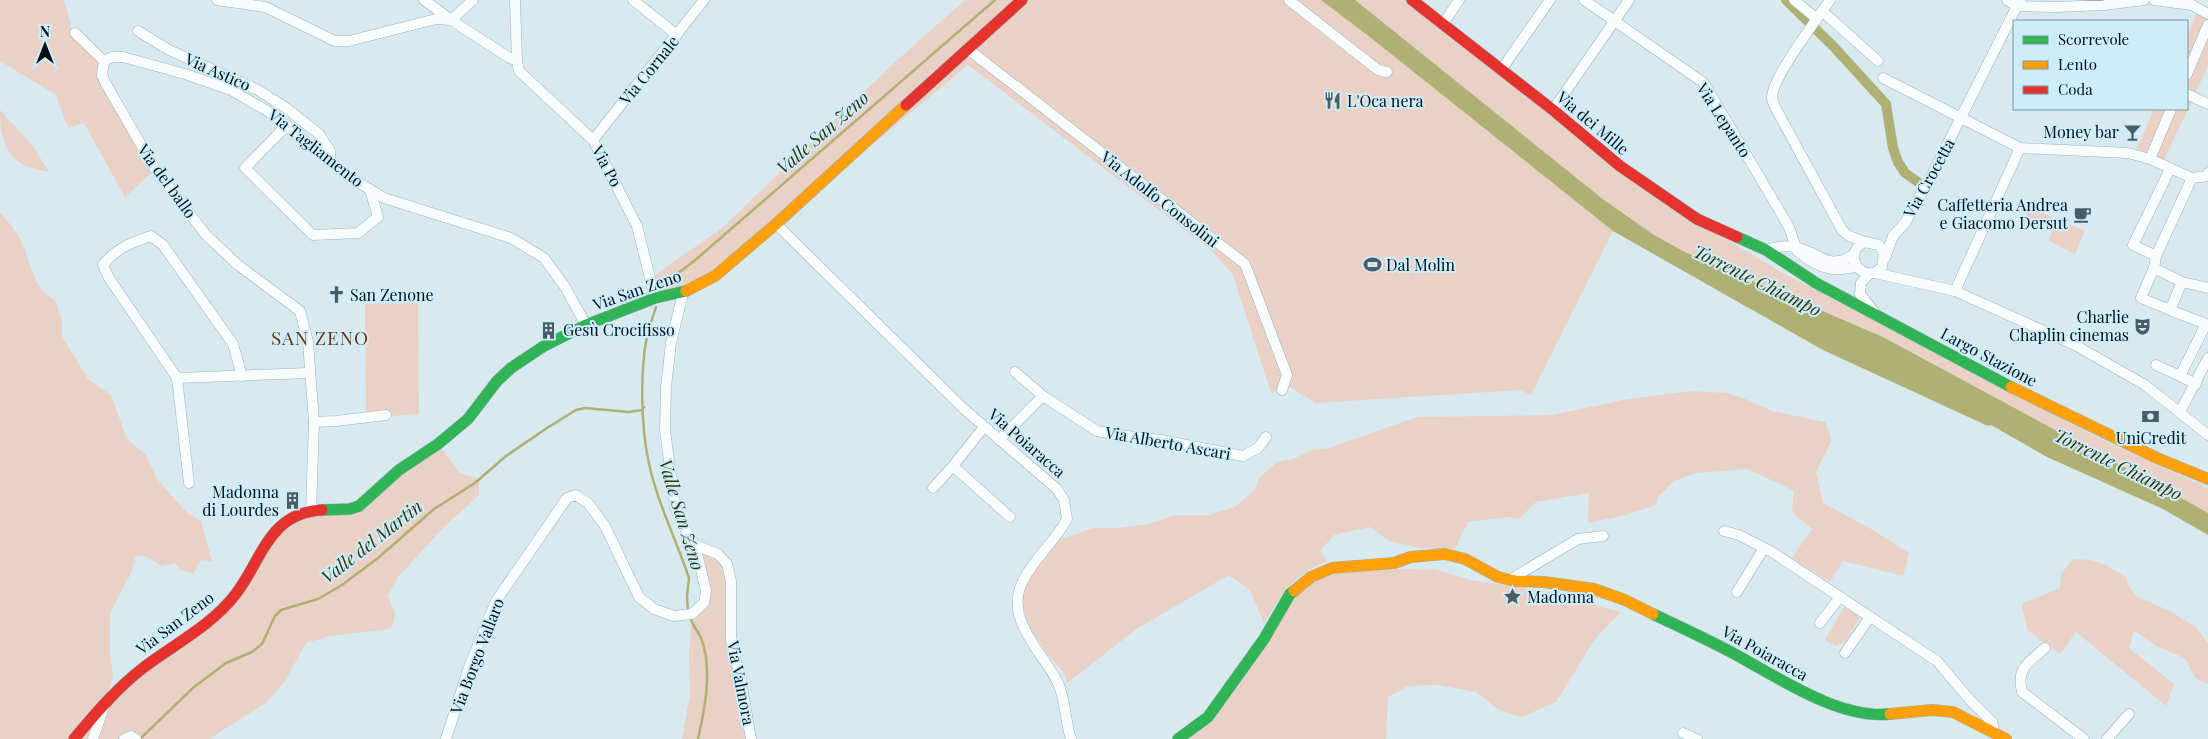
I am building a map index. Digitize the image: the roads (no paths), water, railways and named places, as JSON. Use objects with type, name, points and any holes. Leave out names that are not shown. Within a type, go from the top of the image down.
[{"type":"street","points":[[217,0],[265,7],[335,41],[348,41],[436,19],[451,20],[473,0]]},
{"type":"street","name":"Via Po","points":[[424,0],[451,20],[516,61],[519,71],[592,140],[637,226],[655,298]]},
{"type":"street","points":[[515,0],[516,61]]},
{"type":"street","points":[[633,0],[677,35]]},
{"type":"street","name":"Via Cornale","points":[[592,140],[704,0]]},
{"type":"street","name":"Via San Zeno","points":[[74,739],[105,703],[141,669],[213,618],[241,589],[275,530],[292,518],[310,511],[350,509],[359,506],[399,470],[438,444],[468,419],[497,381],[511,368],[544,346],[586,326],[655,298],[683,293],[715,276],[776,224],[1022,0]]},
{"type":"street","points":[[1288,0],[1378,70],[1387,72]]},
{"type":"street","name":"Via dei Mille","points":[[1412,0],[1620,166],[1697,219],[1766,250]]},
{"type":"street","points":[[1443,24],[1459,0]]},
{"type":"street","points":[[1502,70],[1550,0]]},
{"type":"street","name":"Via Lepanto","points":[[1584,0],[1704,83],[1790,230],[1798,248]]},
{"type":"street","points":[[1552,110],[1629,0]]},
{"type":"street","points":[[1794,0],[1820,15],[1878,61]]},
{"type":"street","points":[[1830,0],[1783,70],[1775,86],[1772,98],[1776,109],[1842,230],[1849,236],[1879,245],[1885,260],[1900,279]]},
{"type":"street","points":[[2007,0],[2019,3],[2104,5],[2144,0]]},
{"type":"street","points":[[2154,0],[2194,3],[2208,14]]},
{"type":"street","name":"Via Crocetta","points":[[1885,260],[1893,236],[1904,223],[1962,118],[2019,3]]},
{"type":"street","points":[[2188,72],[2208,25]]},
{"type":"street","name":"Via Astico","points":[[138,31],[169,50],[258,90],[286,108],[319,134],[330,151],[330,162]]},
{"type":"street","points":[[75,33],[104,60]]},
{"type":"street","name":"Via Adolfo Consolini","points":[[969,50],[1245,264],[1287,375],[1282,390]]},
{"type":"street","name":"Via Tagliamento","points":[[104,60],[112,57],[122,57],[185,74],[231,90],[288,125],[330,162],[370,190],[401,204],[511,238],[544,258],[566,287],[586,326]]},
{"type":"street","name":"Via del ballo","points":[[104,60],[102,68],[106,84],[154,169],[206,234],[238,265],[300,311],[308,342],[310,373]]},
{"type":"street","points":[[1884,78],[2020,148],[2128,153],[2150,159],[2192,178],[2206,176],[2208,173]]},
{"type":"street","points":[[2188,94],[2208,104]]},
{"type":"street","points":[[2150,159],[2171,110]]},
{"type":"street","points":[[288,125],[245,168],[313,235],[358,233],[378,217],[370,190]]},
{"type":"street","points":[[1955,290],[2020,148]]},
{"type":"street","points":[[2156,256],[2133,245],[2170,169]]},
{"type":"street","points":[[2180,376],[2206,324],[2141,298],[2154,268],[2156,256],[2192,178]]},
{"type":"street","name":"Via Poiaracca","points":[[776,224],[984,427],[1057,489],[1064,500],[1067,519],[1022,582],[1018,594],[1018,614],[1025,632],[1059,685],[1071,739]]},
{"type":"street","points":[[1782,246],[1790,230]]},
{"type":"street","points":[[189,483],[177,378],[102,265],[118,249],[151,236],[163,245],[233,344],[242,376]]},
{"type":"street","name":"Via Crocetta","points":[[1867,242],[1893,236]]},
{"type":"street","points":[[1766,250],[1782,246],[1798,248],[1830,262],[1845,261],[1853,255],[1857,247],[1867,242]]},
{"type":"street","points":[[1798,248],[1803,256],[1827,269],[1842,270],[1856,267]]},
{"type":"street","name":"Largo Stazione","points":[[1766,250],[1816,283],[2021,393],[2157,458],[2207,477]]},
{"type":"street","points":[[1853,255],[1856,267],[1864,273],[1955,290],[2056,336],[2105,361],[2145,385],[2208,435]]},
{"type":"street","points":[[1877,315],[1860,294],[1861,283],[1885,260]]},
{"type":"street","points":[[2154,268],[2182,282],[2208,288]]},
{"type":"street","points":[[2170,310],[2182,282]]},
{"type":"street","points":[[683,293],[667,368],[665,430],[674,507],[688,536],[695,545]]},
{"type":"street","points":[[2180,412],[2208,358]]},
{"type":"street","points":[[2156,365],[2196,384]]},
{"type":"street","name":"Via Alberto Ascari","points":[[1015,372],[1043,396],[1097,431],[1161,440],[1243,456],[1258,448],[1266,438]]},
{"type":"street","points":[[177,378],[310,373],[314,422],[310,511]]},
{"type":"street","points":[[999,440],[1043,396]]},
{"type":"street","points":[[314,422],[386,415]]},
{"type":"street","points":[[933,488],[984,427]]},
{"type":"street","points":[[2199,429],[2208,445]]},
{"type":"street","points":[[953,466],[1010,517]]},
{"type":"street","name":"Via Borgo Vallaro","points":[[446,739],[468,670],[496,601],[567,498],[576,495],[588,503],[605,526],[639,597],[654,609],[674,616],[692,614],[704,603],[706,591],[695,545]]},
{"type":"street","points":[[1724,531],[1739,535],[1764,548],[1937,661],[1970,700],[1992,722],[1996,733]]},
{"type":"street","points":[[1510,580],[1578,539],[1603,536]]},
{"type":"street","name":"Via Valmora","points":[[695,545],[718,554],[727,564],[731,581],[731,641],[747,711],[751,739]]},
{"type":"street","points":[[1737,592],[1764,548]]},
{"type":"street","name":"Via Poiaracca","points":[[1178,739],[1208,717],[1264,639],[1290,594],[1318,574],[1332,568],[1394,562],[1427,554],[1445,554],[1465,559],[1498,577],[1510,580],[1594,589],[1625,600],[1730,652],[1795,690],[1856,712],[1874,716],[1932,710],[1953,712],[2006,739]]},
{"type":"street","points":[[1820,623],[1840,597]]},
{"type":"street","points":[[1844,653],[1870,617]]},
{"type":"street","points":[[2045,648],[2022,669],[2019,680],[2022,692],[2084,739]]},
{"type":"street","points":[[93,739],[105,703]]},
{"type":"street","points":[[2107,739],[2129,714]]},
{"type":"street","points":[[1683,733],[1698,739]]},
{"type":"water","name":"Torrente Chiampo","points":[[1321,0],[1355,0],[1604,200],[1654,235],[1685,252],[1883,337],[2183,499],[2208,513],[2208,535],[2163,509],[2047,457],[1991,425],[1988,426],[1823,350],[1613,231]]},
{"type":"waterway","name":"Valle San Zeno","points":[[666,282],[693,262],[995,0]]},
{"type":"waterway","points":[[1786,0],[1834,47],[1886,104],[1893,148],[1898,162],[1905,173],[1918,182]]},
{"type":"waterway","name":"Valle San Zeno","points":[[656,307],[647,336],[643,365],[642,398],[644,430],[648,459],[656,489],[689,578],[688,612]]},
{"type":"waterway","name":"Valle del Martin","points":[[140,739],[194,687],[226,663],[252,652],[262,644],[275,616],[281,610],[318,599],[342,585],[378,558],[434,509],[475,483],[506,456],[547,428],[576,410],[585,408],[629,412],[642,410],[644,407]]},
{"type":"waterway","name":"Valle San Zeno","points":[[690,617],[701,638],[707,662],[707,688],[698,739]]},
{"type":"place","name":"L'Oca nera","points":[[1333,101]]},
{"type":"place","name":"Money bar","points":[[2133,132]]},
{"type":"place","name":"Caffetteria Andrea e Giacomo Dersut","points":[[2082,214]]},
{"type":"place","name":"Dal Molin","points":[[1372,265]]},
{"type":"place","name":"San Zenone","points":[[336,295]]},
{"type":"place","name":"Charlie Chaplin cinemas","points":[[2143,326]]},
{"type":"place","name":"Gesù Crocifisso","points":[[549,330]]},
{"type":"place","name":"UniCredit","points":[[2151,417]]},
{"type":"place","name":"Madonna di Lourdes","points":[[293,501]]},
{"type":"place","name":"Madonna","points":[[1513,597]]},
{"type":"district","name":"SAN ZENO","points":[[320,338]]}]
